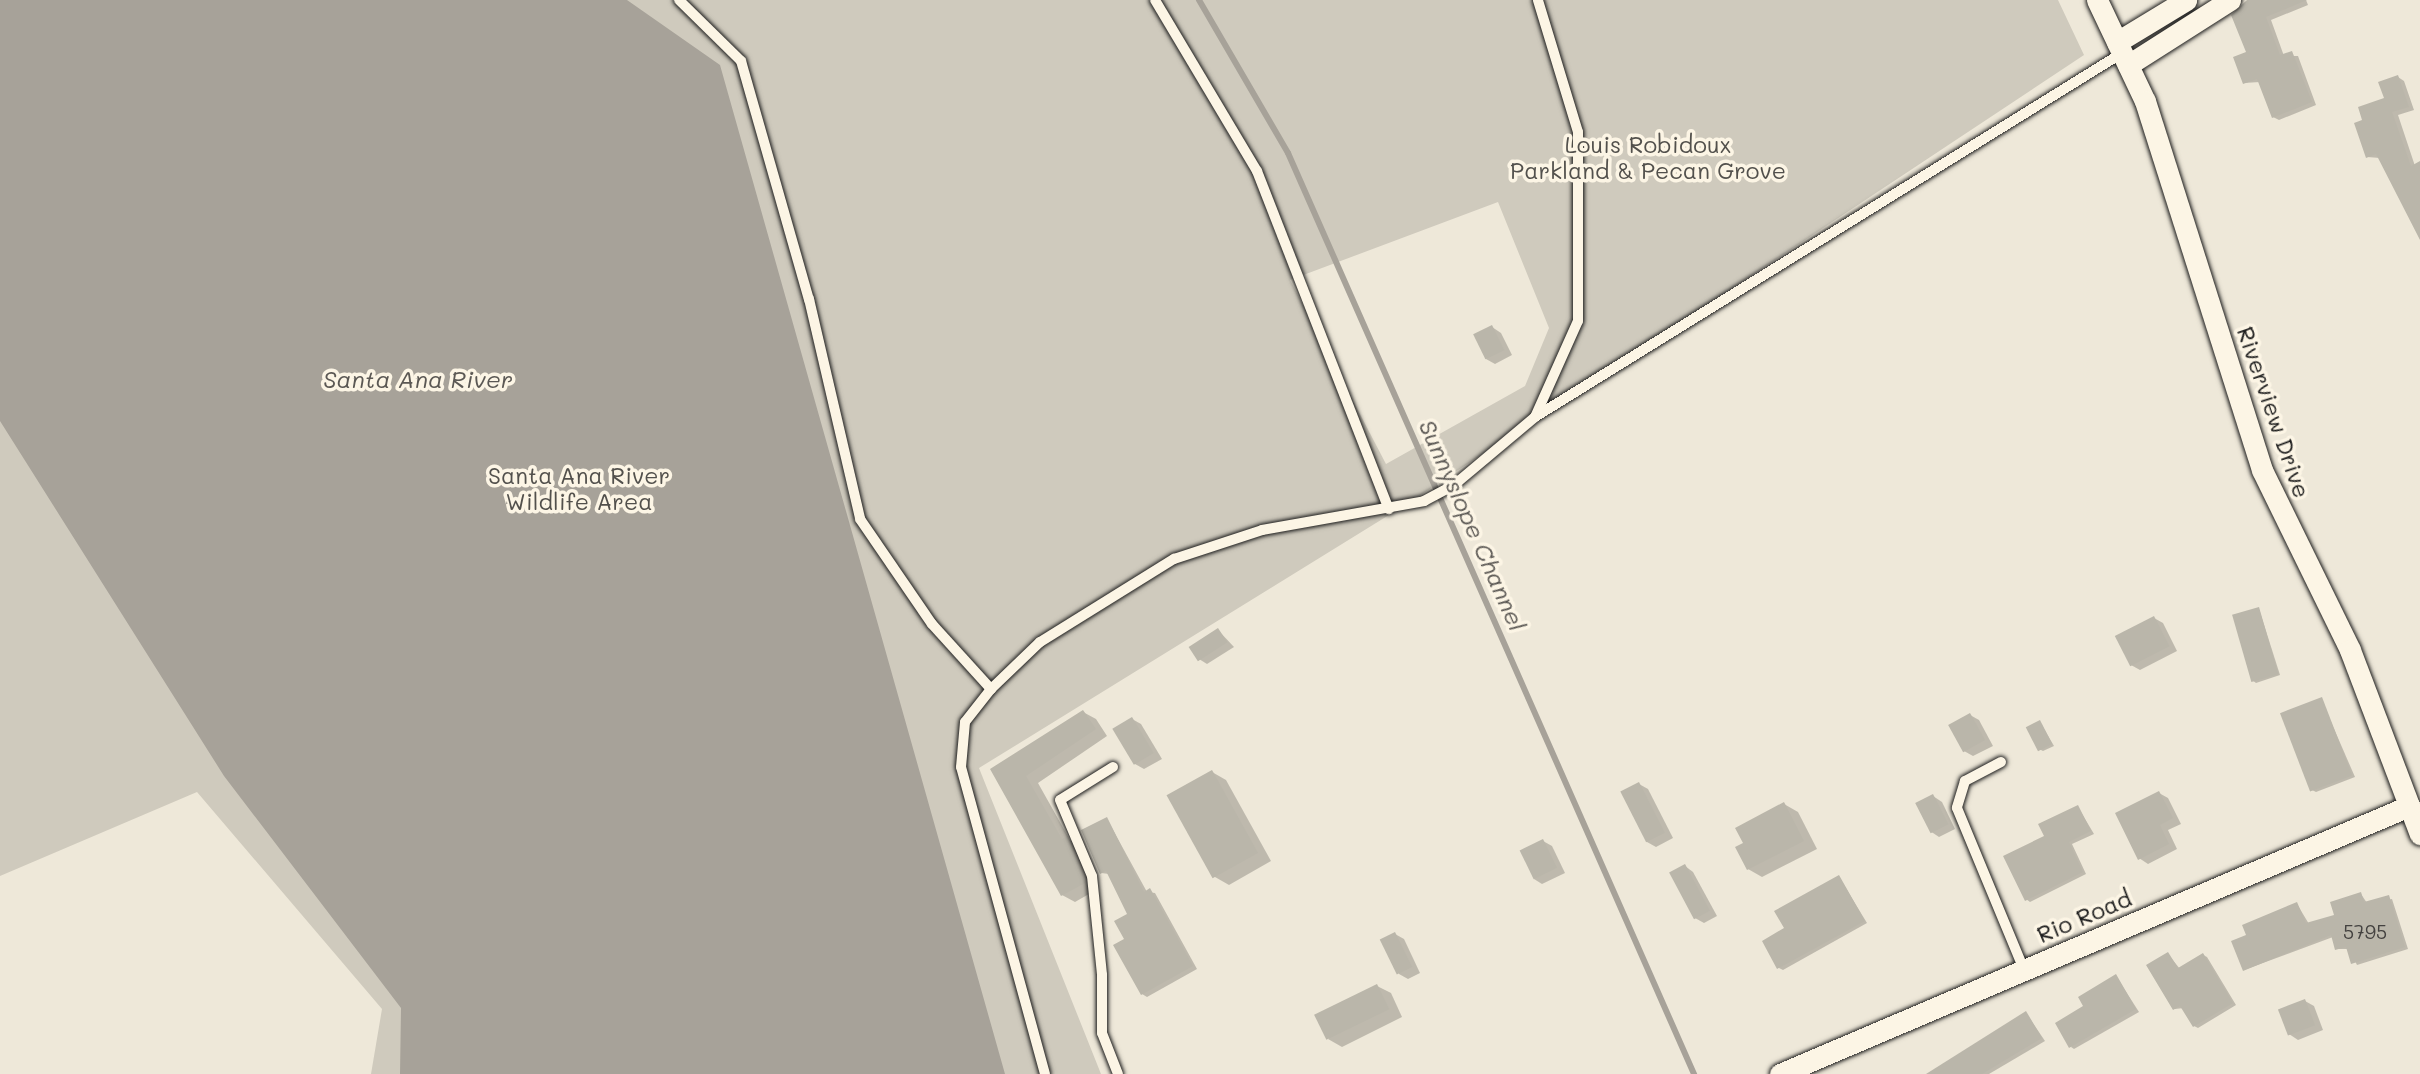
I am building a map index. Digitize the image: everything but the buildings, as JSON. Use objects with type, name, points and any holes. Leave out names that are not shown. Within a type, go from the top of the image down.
[{"type":"street","name":"Riverview Drive","points":[[2097,0],[2145,101],[2262,470],[2350,650],[2420,834]]},
{"type":"street","points":[[2122,53],[2186,0]]},
{"type":"street","points":[[2122,53],[2230,0]]},
{"type":"street","name":"Rio Road","points":[[1780,1074],[2409,806]]},
{"type":"lane","points":[[679,0],[741,61],[808,299],[860,519],[932,624],[991,689]]},
{"type":"lane","points":[[1155,0],[1257,171],[1389,509]]},
{"type":"lane","points":[[1535,417],[1578,321],[1578,132],[1538,0]]},
{"type":"lane","points":[[1045,1074],[961,767],[965,722],[991,689],[1040,642],[1174,559],[1262,530],[1424,502],[1454,485],[1535,417],[2122,53]]},
{"type":"lane","points":[[2001,762],[1965,781],[1957,808],[2024,970]]},
{"type":"lane","points":[[1113,767],[1059,800],[1092,876],[1102,975],[1102,1033],[1118,1074]]},
{"type":"green space","name":"Santa Ana River Wildlife Area","points":[[0,0],[2058,0],[2084,55],[1410,502],[979,768],[1101,1074],[371,1074],[382,1009],[197,792],[0,876]],"holes":[[[1498,202],[1549,328],[1525,386],[1386,464],[1290,280]]]},
{"type":"water","name":"Santa Ana River","points":[[0,0],[627,0],[720,65],[1005,1074],[400,1074],[401,1008],[224,776],[0,421]]},
{"type":"waterway","name":"Sunnyslope Channel","points":[[1199,0],[1288,153],[1694,1074]]},
{"type":"park label","name":"Louis Robidoux Parkland & Pecan Grove","points":[[1648,157]]}]
